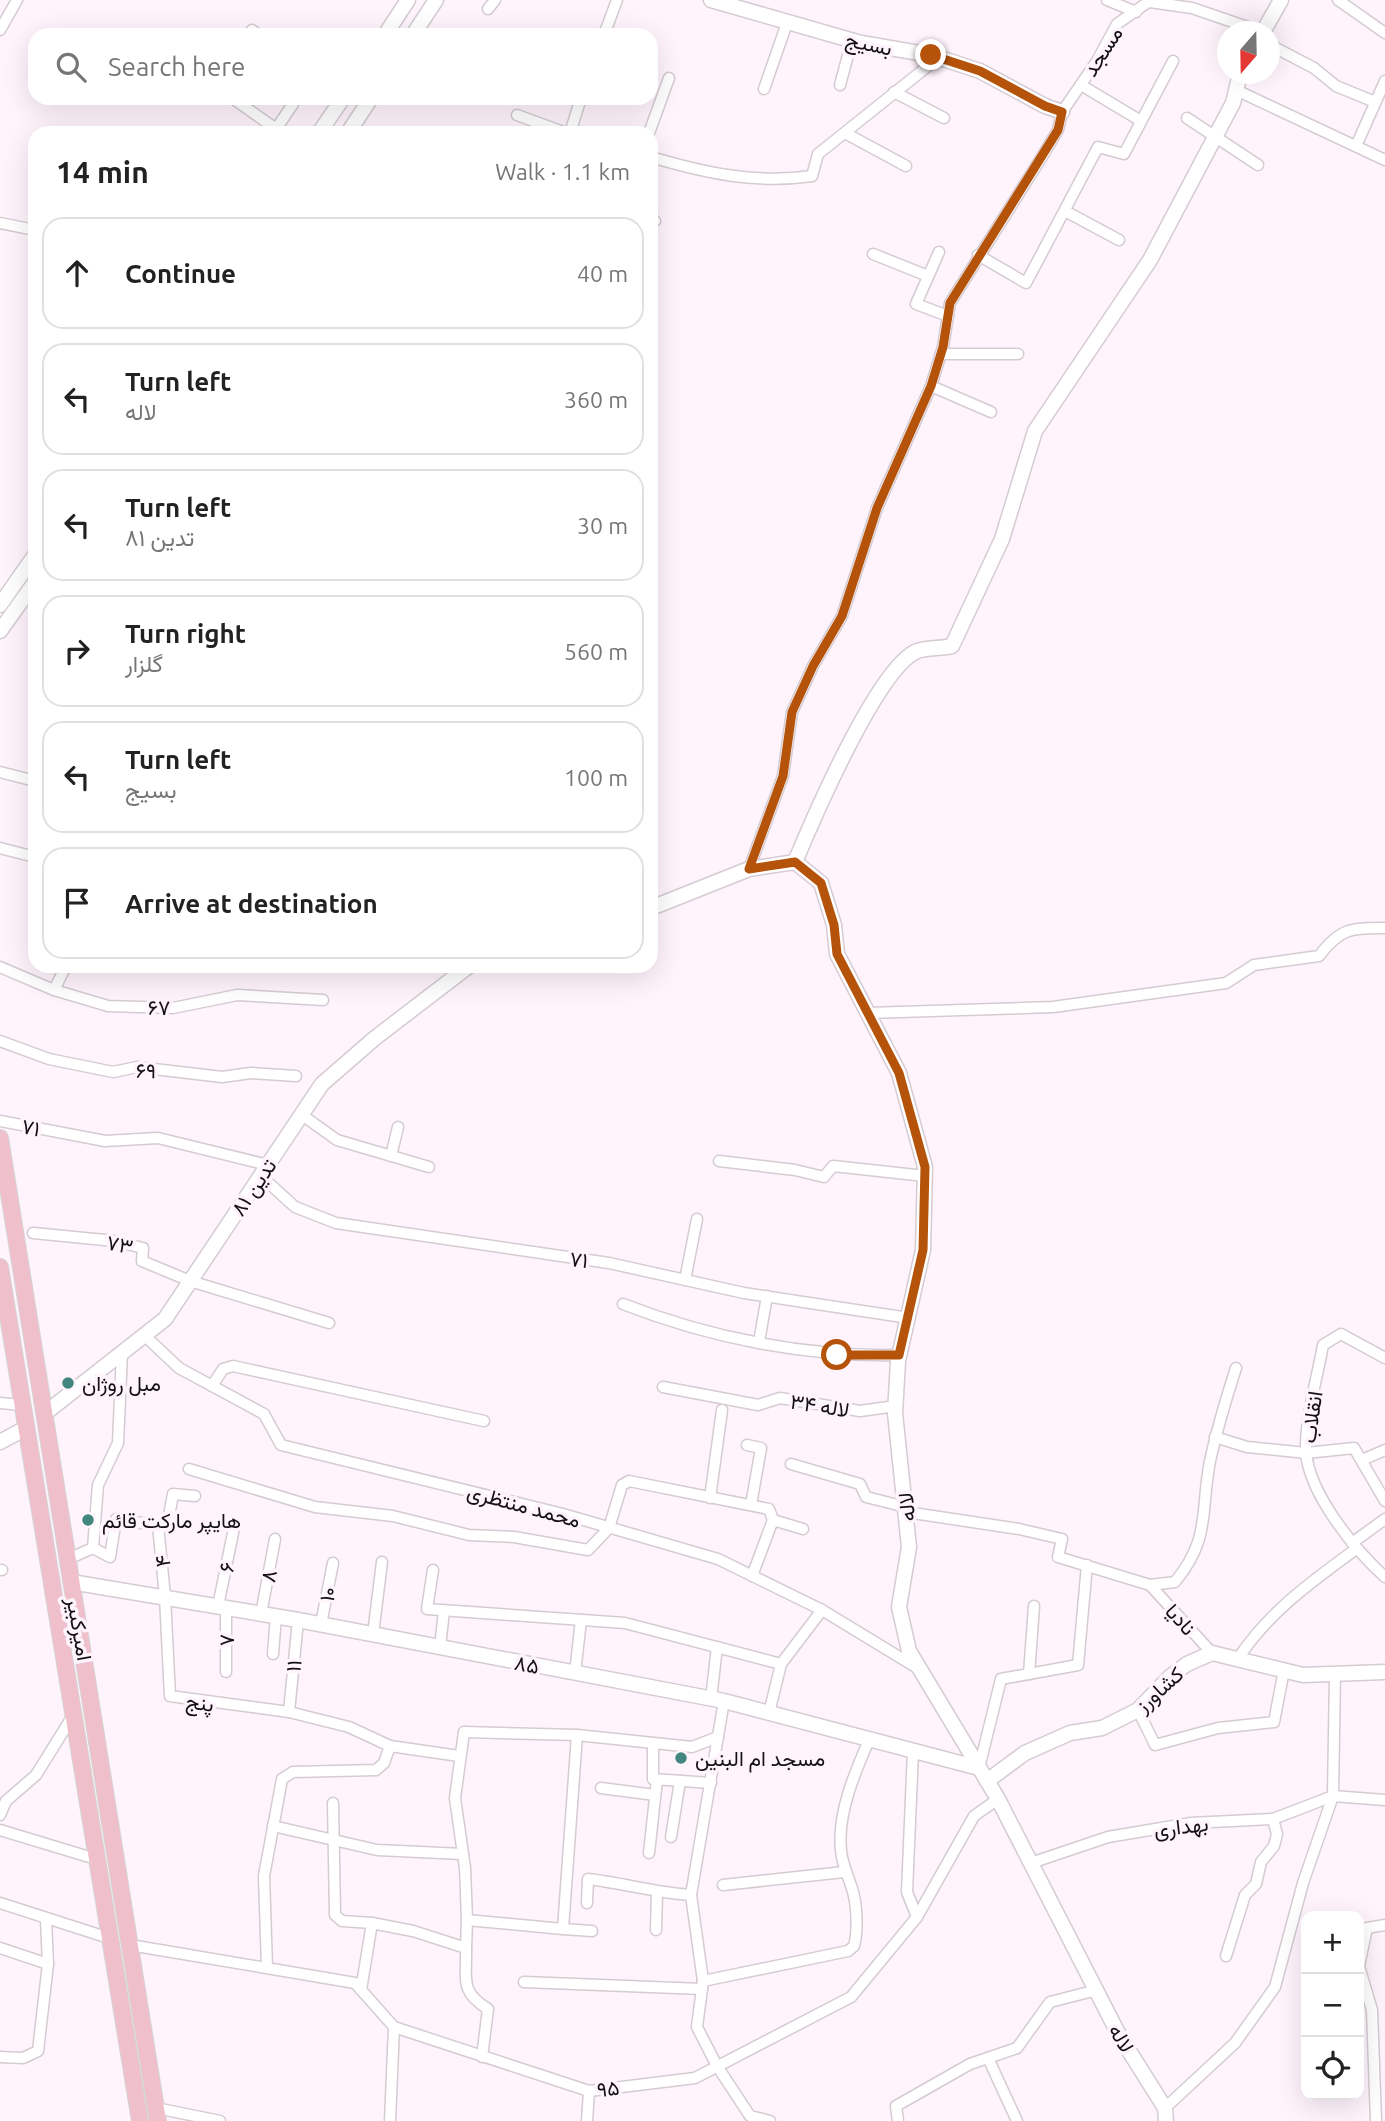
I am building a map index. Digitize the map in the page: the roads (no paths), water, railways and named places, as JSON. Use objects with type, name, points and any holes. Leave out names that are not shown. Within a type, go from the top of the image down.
[{"type":"main road","name":"امیرکبیر","points":[[0,1138],[71,1581],[91,1688],[157,2115]]},
{"type":"main road","name":"امیرکبیر","points":[[0,1267],[140,2121]]},
{"type":"main road","points":[[66,1666],[86,1663]]},
{"type":"main road","points":[[71,1690],[91,1688]]},
{"type":"street","points":[[0,30],[18,0]]},
{"type":"street","points":[[390,28],[408,0]]},
{"type":"street","points":[[418,28],[436,0]]},
{"type":"street","points":[[607,28],[617,0]]},
{"type":"street","name":"بسیج","points":[[711,0],[787,23],[938,58],[980,71],[1045,106],[1062,112]]},
{"type":"street","points":[[1107,0],[1136,12]]},
{"type":"street","points":[[1269,21],[1281,0]]},
{"type":"street","points":[[1338,0],[1356,5],[1385,33]]},
{"type":"street","points":[[1151,1],[1192,8],[1230,21]]},
{"type":"street","name":"مسجد","points":[[749,869],[783,776],[792,712],[813,666],[842,616],[877,508],[931,386],[941,354],[950,303],[1058,130],[1062,112],[1116,24],[1151,1]]},
{"type":"street","points":[[764,89],[787,23]]},
{"type":"street","points":[[840,85],[852,40]]},
{"type":"street","points":[[1280,51],[1314,68],[1336,86],[1375,102]]},
{"type":"street","points":[[658,159],[716,175],[761,180],[812,176],[818,154],[938,58]]},
{"type":"street","points":[[978,255],[1026,283],[1098,147],[1124,154],[1173,61]]},
{"type":"street","points":[[652,126],[669,78]]},
{"type":"street","points":[[1356,146],[1385,81]]},
{"type":"street","points":[[658,905],[749,869],[795,862],[828,783],[898,667],[916,652],[952,646],[1002,539],[1035,431],[1145,268],[1233,103],[1238,84]]},
{"type":"street","points":[[1081,85],[1141,121]]},
{"type":"street","points":[[1236,90],[1385,160]]},
{"type":"street","points":[[894,92],[944,118]]},
{"type":"street","points":[[242,105],[272,126]]},
{"type":"street","points":[[282,126],[292,105]]},
{"type":"street","points":[[324,126],[338,105]]},
{"type":"street","points":[[353,126],[366,105]]},
{"type":"street","points":[[571,126],[578,105]]},
{"type":"street","points":[[517,115],[548,126]]},
{"type":"street","points":[[1187,118],[1258,165]]},
{"type":"street","points":[[845,134],[906,166]]},
{"type":"street","points":[[1065,211],[1119,240]]},
{"type":"street","points":[[0,223],[28,229]]},
{"type":"street","points":[[939,252],[916,304],[948,316]]},
{"type":"street","points":[[873,254],[928,276]]},
{"type":"street","points":[[941,354],[1018,354]]},
{"type":"street","points":[[931,386],[991,412]]},
{"type":"street","points":[[0,606],[28,565]]},
{"type":"street","points":[[0,631],[28,592]]},
{"type":"street","points":[[0,772],[28,779]]},
{"type":"street","points":[[0,848],[28,855]]},
{"type":"street","name":"لاله","points":[[795,862],[821,883],[834,925],[837,954],[899,1073],[925,1176],[923,1250],[899,1355],[896,1406],[909,1547],[899,1606],[909,1651],[998,1799],[1119,2035],[1166,2114]]},
{"type":"street","points":[[868,1013],[1053,1007],[1226,983],[1254,965],[1319,956],[1333,937],[1355,928],[1385,928]]},
{"type":"street","name":"۶۷","points":[[0,967],[54,990],[108,1006],[173,1008],[237,995],[323,1000]]},
{"type":"street","points":[[54,990],[62,973]]},
{"type":"street","name":"تدین ۸۱","points":[[44,1414],[165,1319],[322,1084],[375,1038],[461,973]]},
{"type":"street","name":"۶۹","points":[[0,1041],[49,1059],[113,1072],[137,1067],[222,1077],[251,1073],[296,1076]]},
{"type":"street","points":[[302,1115],[337,1140],[429,1167]]},
{"type":"street","name":"۷۱","points":[[0,1121],[105,1142],[158,1138],[264,1171],[295,1207],[337,1223],[609,1263],[767,1296],[909,1318]]},
{"type":"street","points":[[391,1156],[398,1128]]},
{"type":"street","points":[[719,1161],[794,1170],[824,1177],[832,1166],[925,1176]]},
{"type":"street","points":[[685,1280],[697,1219]]},
{"type":"street","name":"۷۳","points":[[33,1233],[115,1241],[144,1248],[142,1261],[190,1281]]},
{"type":"street","points":[[190,1281],[329,1323]]},
{"type":"street","points":[[759,1342],[767,1296]]},
{"type":"street","points":[[623,1304],[699,1330],[759,1342],[837,1355],[899,1355]]},
{"type":"street","name":"انقلاب","points":[[1385,1358],[1341,1334],[1323,1345],[1306,1453],[1324,1503],[1354,1546],[1385,1577]]},
{"type":"street","name":"محمد منتظری","points":[[144,1335],[179,1368],[264,1414],[281,1445],[394,1471],[718,1559],[822,1610],[919,1669]]},
{"type":"street","points":[[93,1548],[98,1485],[118,1443],[122,1353]]},
{"type":"street","points":[[212,1386],[223,1369],[233,1366],[484,1420]]},
{"type":"street","points":[[791,1464],[860,1484],[866,1497],[906,1509],[1062,1539],[1058,1558],[1150,1585],[1175,1582],[1195,1553],[1202,1536],[1205,1489],[1215,1437],[1236,1368]]},
{"type":"street","name":"لاله ۳۴","points":[[663,1387],[758,1405],[780,1398],[860,1411],[896,1406]]},
{"type":"street","points":[[0,1403],[22,1405]]},
{"type":"street","points":[[710,1498],[722,1410]]},
{"type":"street","points":[[0,1442],[26,1428]]},
{"type":"street","points":[[1215,1437],[1247,1447],[1306,1453],[1354,1448],[1385,1501]]},
{"type":"street","points":[[747,1445],[761,1448],[751,1506]]},
{"type":"street","points":[[1362,1461],[1385,1450]]},
{"type":"street","points":[[188,1469],[315,1507],[393,1516],[468,1535],[514,1537],[588,1550],[609,1528],[625,1482],[769,1509],[773,1520],[752,1576]]},
{"type":"street","points":[[93,1548],[110,1557],[116,1519],[167,1527],[173,1494],[195,1496]]},
{"type":"street","points":[[1239,1657],[1260,1627],[1294,1593],[1385,1519]]},
{"type":"street","points":[[773,1520],[803,1529]]},
{"type":"street","name":"۴","points":[[158,1525],[166,1597]]},
{"type":"street","name":"۶","points":[[222,1607],[234,1528]]},
{"type":"street","name":"۸","points":[[273,1654],[269,1615],[275,1539]]},
{"type":"street","points":[[68,1559],[93,1548]]},
{"type":"street","points":[[373,1634],[382,1562]]},
{"type":"street","name":"۱۰","points":[[321,1624],[333,1563]]},
{"type":"street","points":[[979,1768],[1001,1679],[1078,1665],[1087,1565]]},
{"type":"street","points":[[433,1570],[427,1609],[625,1623],[780,1664]]},
{"type":"street","name":"۸۵","points":[[71,1581],[321,1624],[718,1700],[979,1768]]},
{"type":"street","name":"نادیا","points":[[1150,1585],[1212,1653]]},
{"type":"street","name":"پنج","points":[[166,1597],[170,1696],[289,1712]]},
{"type":"street","points":[[1028,1674],[1034,1606]]},
{"type":"street","name":"۷","points":[[222,1607],[226,1672]]},
{"type":"street","points":[[769,1713],[780,1664],[822,1610]]},
{"type":"street","points":[[440,1647],[444,1611]]},
{"type":"street","name":"۱۱","points":[[289,1712],[298,1620]]},
{"type":"street","points":[[575,1673],[580,1620]]},
{"type":"street","points":[[717,1647],[718,1737],[691,1895],[702,1985],[697,2027],[717,2066],[750,2116],[770,2121]]},
{"type":"street","points":[[1212,1653],[1239,1657],[1303,1675],[1385,1672]]},
{"type":"street","name":"کشاورز","points":[[987,1781],[1025,1753],[1070,1733],[1102,1728],[1138,1710],[1171,1675],[1187,1664],[1212,1653]]},
{"type":"street","points":[[1138,1710],[1155,1745],[1218,1728],[1274,1723],[1284,1670]]},
{"type":"street","points":[[1166,2114],[1235,2043],[1275,1987],[1303,1883],[1332,1796],[1335,1674]]},
{"type":"street","points":[[289,1712],[349,1727],[390,1746],[459,1756]]},
{"type":"street","points":[[0,1815],[6,1801],[36,1775],[74,1714]]},
{"type":"street","points":[[482,2057],[488,2008],[471,1999],[468,1992],[463,1854],[455,1798],[462,1737],[468,1731],[577,1735],[653,1746],[692,1747],[718,1737]]},
{"type":"street","points":[[563,1929],[577,1735]]},
{"type":"street","points":[[524,1982],[702,1985],[848,1951],[856,1939],[853,1892],[844,1872],[840,1847],[842,1824],[856,1769],[869,1740]]},
{"type":"street","points":[[267,1968],[264,1876],[282,1779],[288,1773],[376,1770],[384,1763],[390,1746]]},
{"type":"street","points":[[653,1746],[653,1779],[711,1783]]},
{"type":"street","points":[[913,1751],[907,1892],[918,1917]]},
{"type":"street","points":[[649,1853],[657,1780]]},
{"type":"street","points":[[671,1837],[680,1781]]},
{"type":"street","points":[[601,1788],[656,1795]]},
{"type":"street","points":[[1332,1796],[1385,1800]]},
{"type":"street","name":"بهداری","points":[[1031,1863],[1108,1837],[1191,1823],[1272,1819],[1332,1796]]},
{"type":"street","name":"۹۵","points":[[130,1945],[355,1983],[394,2027],[589,2091],[695,2078],[851,1997],[918,1917],[974,1816],[998,1799]]},
{"type":"street","points":[[333,1803],[335,1915],[342,1922],[372,1923],[413,1931],[466,1948]]},
{"type":"street","points":[[1226,1956],[1245,1895],[1256,1884],[1261,1862],[1274,1846],[1277,1834],[1272,1819]]},
{"type":"street","points":[[273,1826],[377,1850],[463,1854]]},
{"type":"street","points":[[0,1830],[96,1859]]},
{"type":"street","points":[[723,1885],[844,1872]]},
{"type":"street","points":[[587,1903],[587,1879],[637,1885],[657,1893],[691,1895]]},
{"type":"street","points":[[656,1930],[657,1893]]},
{"type":"street","points":[[0,1902],[46,1920],[109,1938]]},
{"type":"street","points":[[0,2057],[23,2058],[38,2051],[48,1964],[46,1920]]},
{"type":"street","points":[[467,1920],[592,1931]]},
{"type":"street","points":[[361,1990],[372,1923]]},
{"type":"street","points":[[1376,2121],[1373,2010],[1359,1966],[1367,1928],[1385,1925]]},
{"type":"street","points":[[0,1948],[48,1964]]},
{"type":"street","points":[[898,2121],[896,2106],[988,2058],[1017,2048],[1050,2002],[1097,1990]]},
{"type":"street","points":[[390,2121],[394,2027]]},
{"type":"street","points":[[988,2058],[1017,2121]]},
{"type":"street","points":[[587,2121],[589,2091]]},
{"type":"street","points":[[157,2115],[220,2121]]},
{"type":"place","name":"مبل روژان","points":[[68,1383]]},
{"type":"place","name":"هایپر مارکت قائم","points":[[88,1520]]},
{"type":"place","name":"مسجد ام البنین","points":[[681,1758]]}]
